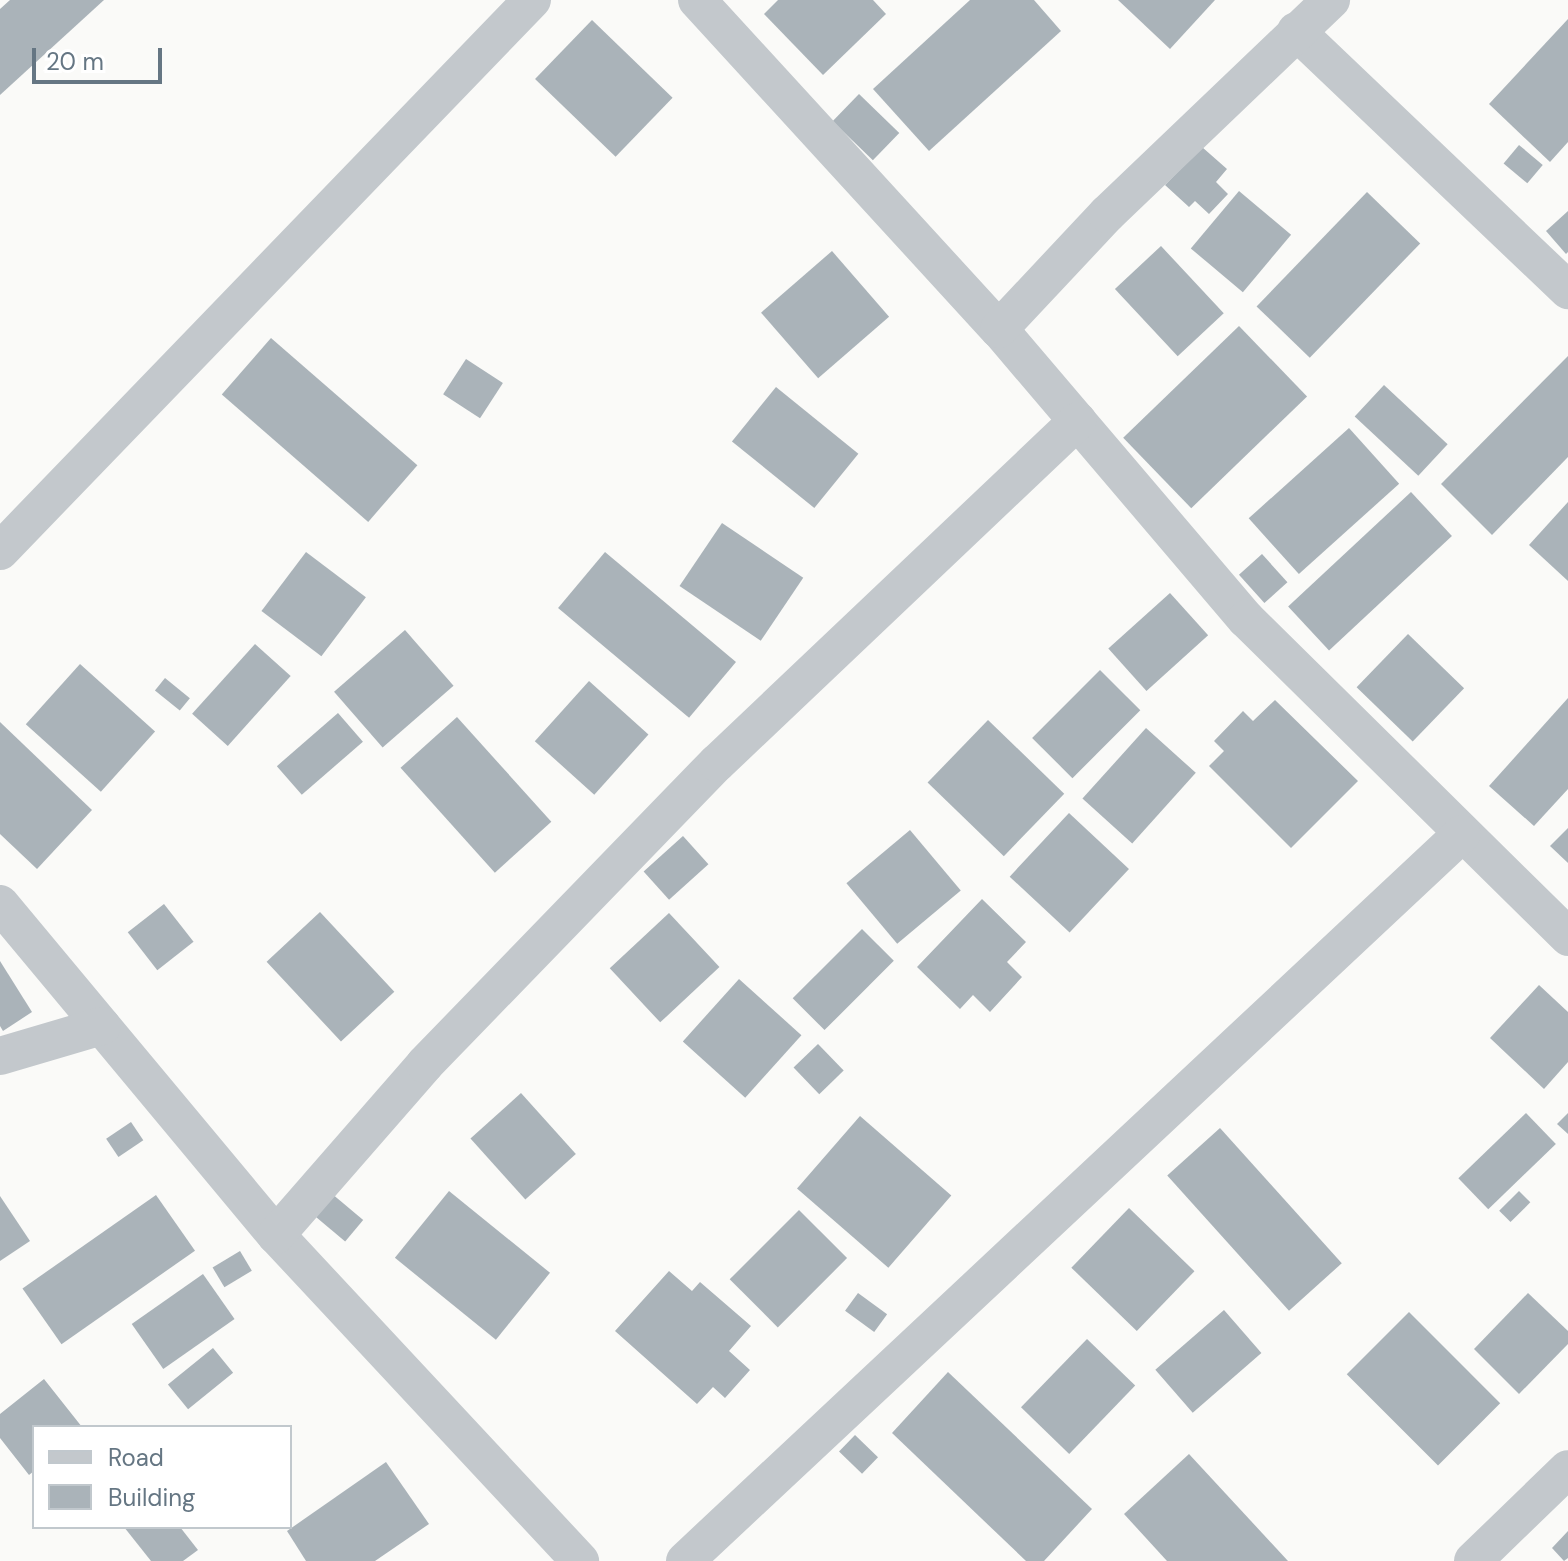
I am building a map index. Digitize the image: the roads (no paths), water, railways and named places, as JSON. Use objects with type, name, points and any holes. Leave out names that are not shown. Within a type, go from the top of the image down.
[{"type":"street","points":[[0,551],[532,0]]},
{"type":"street","points":[[697,0],[999,329],[1246,619],[1568,937]]},
{"type":"street","points":[[999,329],[1107,214],[1331,0]]},
{"type":"street","points":[[1296,31],[1568,290]]},
{"type":"street","points":[[276,1235],[425,1064],[717,763],[1078,421]]},
{"type":"street","points":[[685,1561],[1462,834]]},
{"type":"street","points":[[0,904],[276,1235],[580,1561]]},
{"type":"street","points":[[0,1056],[102,1026]]},
{"type":"street","points":[[1473,1561],[1568,1469]]}]
